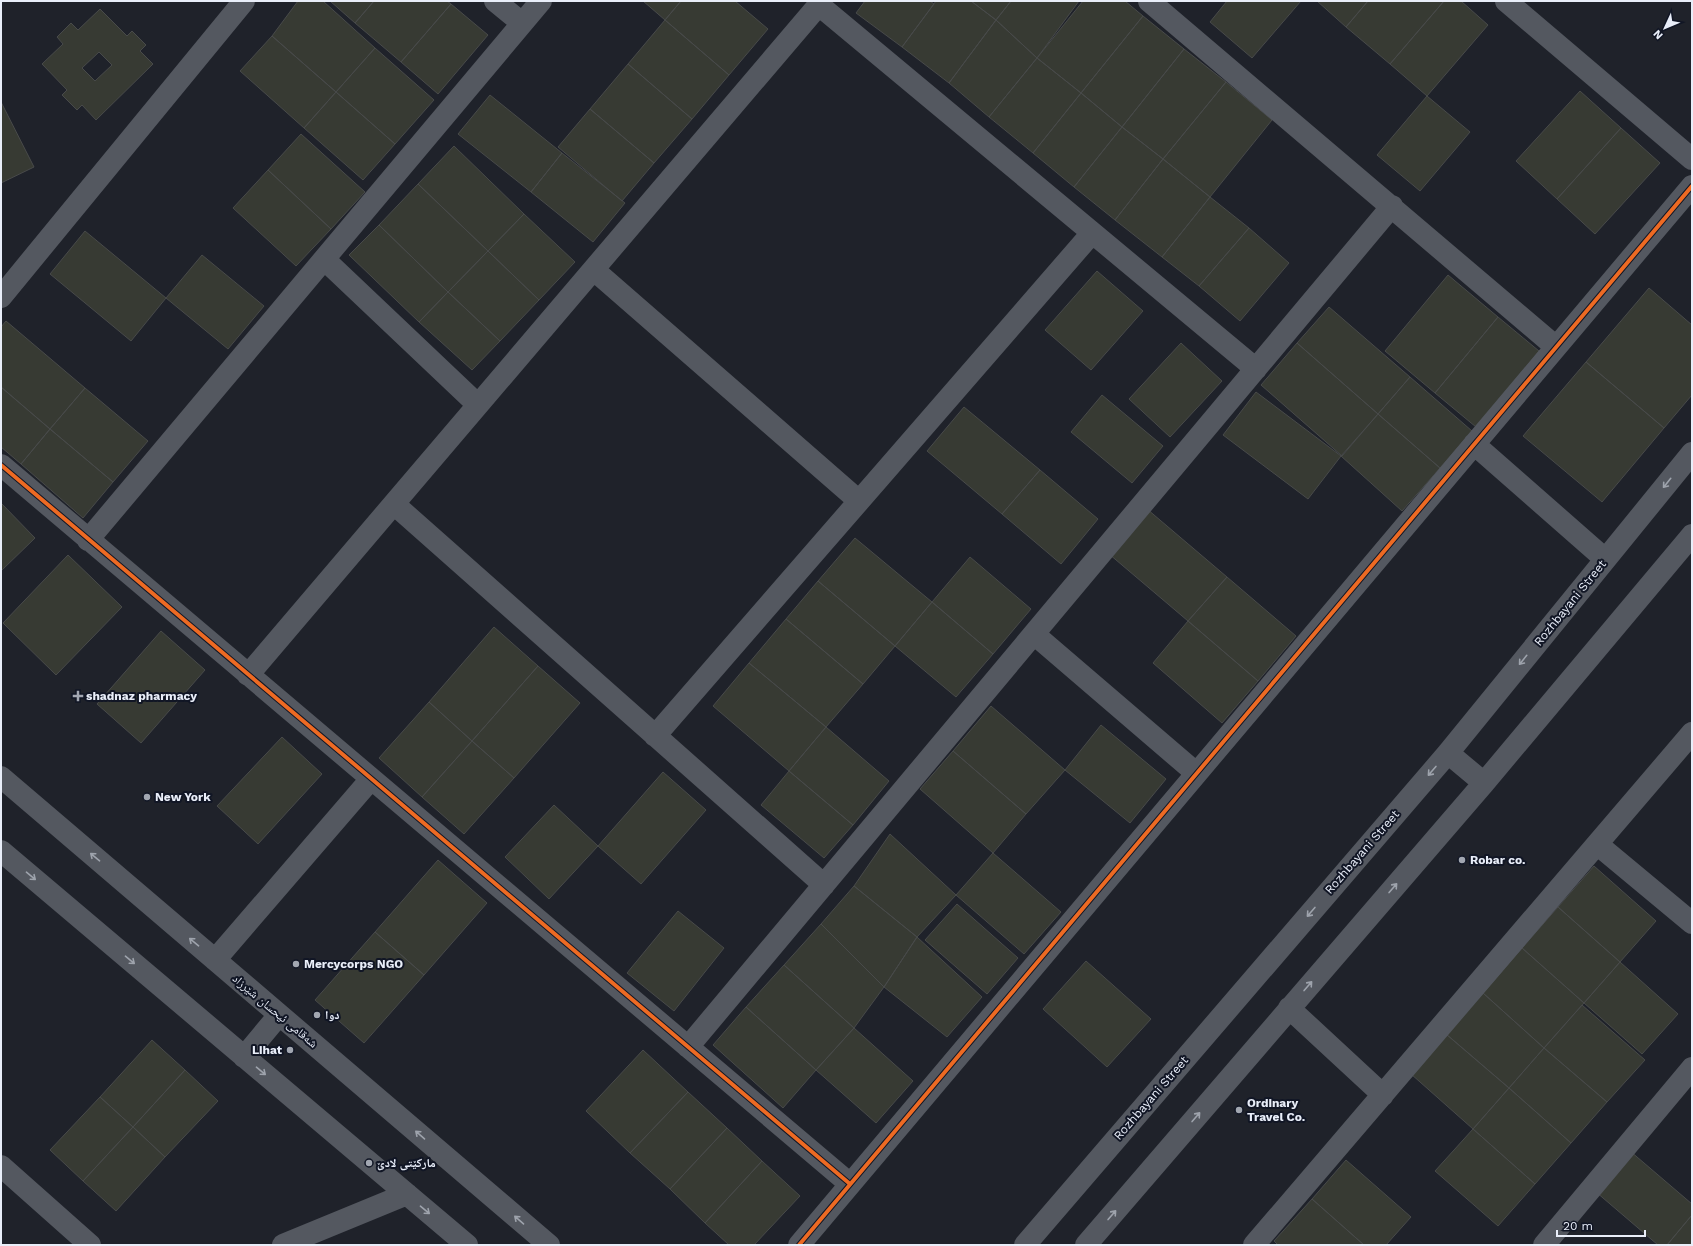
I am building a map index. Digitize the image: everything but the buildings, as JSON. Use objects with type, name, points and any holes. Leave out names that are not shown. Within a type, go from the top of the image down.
[{"type":"street","points":[[1,297],[244,1]]},
{"type":"street","points":[[495,1],[522,24]]},
{"type":"street","points":[[88,540],[541,1]]},
{"type":"street","points":[[1149,1],[1392,206],[1556,347]]},
{"type":"street","points":[[1506,1],[1692,159]]},
{"type":"street","points":[[248,675],[820,3],[1092,233],[1256,369]]},
{"type":"street","points":[[799,1245],[1692,186]]},
{"type":"street","points":[[688,1047],[1392,206]]},
{"type":"street","points":[[655,736],[1092,233]]},
{"type":"street","points":[[324,259],[478,405]]},
{"type":"street","points":[[594,270],[859,500]]},
{"type":"street","points":[[1474,444],[1605,559]]},
{"type":"street","name":"Rozhbayani Street","points":[[1025,1245],[1448,752],[1692,453]]},
{"type":"street","points":[[1,465],[850,1184]]},
{"type":"street","points":[[394,504],[824,885]]},
{"type":"street","points":[[1086,1245],[1484,783],[1692,535]]},
{"type":"street","points":[[1034,634],[1196,773]]},
{"type":"street","points":[[1254,1245],[1692,732]]},
{"type":"street","points":[[1448,752],[1484,783]]},
{"type":"street","name":"شەقامی ئیحسان شێرزاد","points":[[1,778],[549,1245]]},
{"type":"street","points":[[215,960],[371,779]]},
{"type":"street","points":[[1597,844],[1692,923]]},
{"type":"street","points":[[1,851],[466,1245]]},
{"type":"street","points":[[1289,1008],[1383,1095]]},
{"type":"street","points":[[244,1057],[279,1015]]},
{"type":"street","points":[[1544,1245],[1688,1083]]},
{"type":"street","points":[[1,1166],[90,1245]]},
{"type":"street","points":[[283,1245],[407,1194]]},
{"type":"cycle path","points":[[799,1245],[1692,186]]},
{"type":"cycle path","points":[[1,465],[850,1184]]},
{"type":"place","name":"shadnaz pharmacy","points":[[78,696]]},
{"type":"place","name":"New York","points":[[147,797]]},
{"type":"place","name":"Robar co.","points":[[1462,860]]},
{"type":"place","name":"Mercycorps NGO","points":[[296,964]]},
{"type":"place","name":"دوا","points":[[317,1015]]},
{"type":"place","name":"Lihat","points":[[290,1050]]},
{"type":"place","name":"Ordinary Travel Co.","points":[[1239,1110]]},
{"type":"place","name":"مارکێتی لادێ","points":[[369,1163]]}]
